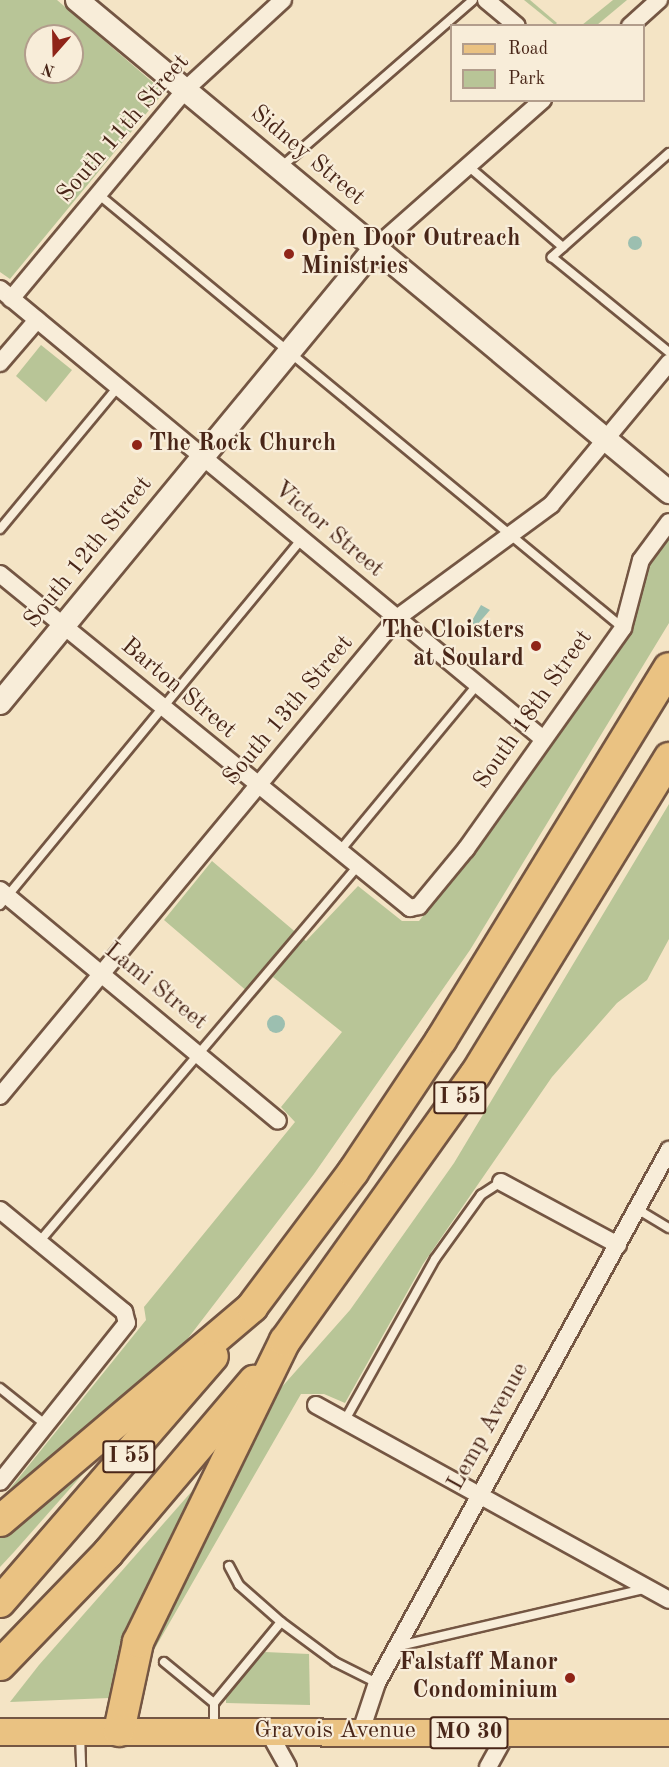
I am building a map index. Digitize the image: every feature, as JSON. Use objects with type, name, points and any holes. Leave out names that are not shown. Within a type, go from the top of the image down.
[{"type":"highway","name":"I 55","points":[[0,1602],[252,1307],[429,1059],[669,668]]},
{"type":"highway","name":"I 55","points":[[0,1665],[64,1601],[285,1341],[475,1075],[669,758]]},
{"type":"highway","points":[[0,1521],[252,1307]]},
{"type":"highway","points":[[118,1731],[138,1642],[285,1341]]},
{"type":"highway","points":[[0,1685],[64,1601]]},
{"type":"main road","name":"Gravois Avenue","points":[[0,1732],[669,1733]]},
{"type":"street","name":"Sidney Street","points":[[77,0],[669,492]]},
{"type":"street","points":[[486,0],[515,24]]},
{"type":"street","points":[[632,24],[660,0]]},
{"type":"street","name":"South 11th Street","points":[[6,294],[98,194],[185,90],[276,2]]},
{"type":"street","name":"South 12th Street","points":[[0,703],[375,248],[541,102]]},
{"type":"street","name":"Victor Street","points":[[6,294],[542,738]]},
{"type":"street","points":[[0,363],[37,320]]},
{"type":"street","name":"South 13th Street","points":[[0,1096],[397,618],[512,537],[551,505],[669,363]]},
{"type":"street","name":"South 18th Street","points":[[410,908],[419,906],[466,849],[542,738],[623,628],[641,560],[669,522]]},
{"type":"street","name":"Barton Street","points":[[0,574],[356,868],[410,908]]},
{"type":"street","name":"Lami Street","points":[[2,897],[101,974],[278,1121]]},
{"type":"street","name":"Lemp Avenue","points":[[360,1731],[377,1683],[396,1646],[669,1150]]},
{"type":"street","points":[[501,1182],[618,1245]]},
{"type":"street","points":[[0,1210],[124,1312],[128,1323],[0,1482]]},
{"type":"street","points":[[316,1405],[669,1600]]},
{"type":"street","points":[[268,1731],[288,1767]]},
{"type":"street","points":[[488,1767],[507,1733]]},
{"type":"lane","points":[[279,169],[473,0]]},
{"type":"lane","points":[[669,153],[552,257],[669,352]]},
{"type":"lane","points":[[468,166],[563,247]]},
{"type":"lane","points":[[98,194],[623,628]]},
{"type":"lane","points":[[0,529],[118,387]]},
{"type":"lane","points":[[2,897],[302,539]]},
{"type":"lane","points":[[338,853],[477,685]]},
{"type":"lane","points":[[39,1242],[356,868]]},
{"type":"lane","points":[[345,1420],[435,1259],[481,1195],[501,1182]]},
{"type":"lane","points":[[637,1209],[669,1228]]},
{"type":"lane","points":[[0,1388],[47,1426]]},
{"type":"lane","points":[[229,1566],[239,1585],[282,1622],[335,1662],[377,1683]]},
{"type":"lane","points":[[396,1646],[647,1588]]},
{"type":"lane","points":[[214,1731],[214,1703],[282,1622]]},
{"type":"lane","points":[[164,1662],[214,1703]]},
{"type":"lane","points":[[80,1732],[81,1767]]},
{"type":"green space","points":[[0,0],[57,0],[164,92],[10,279],[0,272]]},
{"type":"green space","points":[[524,0],[530,0],[557,23],[554,24]]},
{"type":"green space","points":[[613,0],[627,0],[598,24],[583,24]]},
{"type":"green space","points":[[41,345],[72,370],[46,402],[16,376]]},
{"type":"green space","points":[[669,536],[669,623],[470,950],[314,1174],[179,1350],[0,1510],[0,1501],[146,1320],[144,1307],[295,1122],[281,1107],[342,1032],[273,977],[255,998],[164,920],[212,861],[306,941],[358,886],[402,921],[419,921],[471,856],[618,646],[647,568]]},
{"type":"green space","points":[[669,804],[669,939],[647,980],[617,1003],[552,1077],[423,1264],[345,1403],[324,1394],[301,1394],[139,1676],[142,1649],[272,1398],[350,1310],[454,1163]]},
{"type":"green space","points":[[128,1423],[14,1552],[0,1567],[0,1530]]},
{"type":"green space","points":[[215,1465],[109,1698],[10,1702],[39,1665]]},
{"type":"green space","points":[[265,1652],[309,1654],[310,1705],[226,1703],[226,1695]]},
{"type":"shaded area","points":[[632,236],[638,236],[642,243],[638,250],[632,250],[628,246],[628,240]]},
{"type":"shaded area","points":[[481,605],[490,610],[477,625],[470,624]]},
{"type":"shaded area","points":[[276,1015],[282,1018],[285,1024],[282,1030],[276,1033],[270,1030],[267,1024],[270,1018]]},
{"type":"place","name":"Open Door Outreach Ministries","points":[[289,254]]},
{"type":"place","name":"The Rock Church","points":[[137,445]]},
{"type":"place","name":"The Cloisters at Soulard","points":[[536,646]]},
{"type":"place","name":"Falstaff Manor Condominium","points":[[570,1678]]}]
